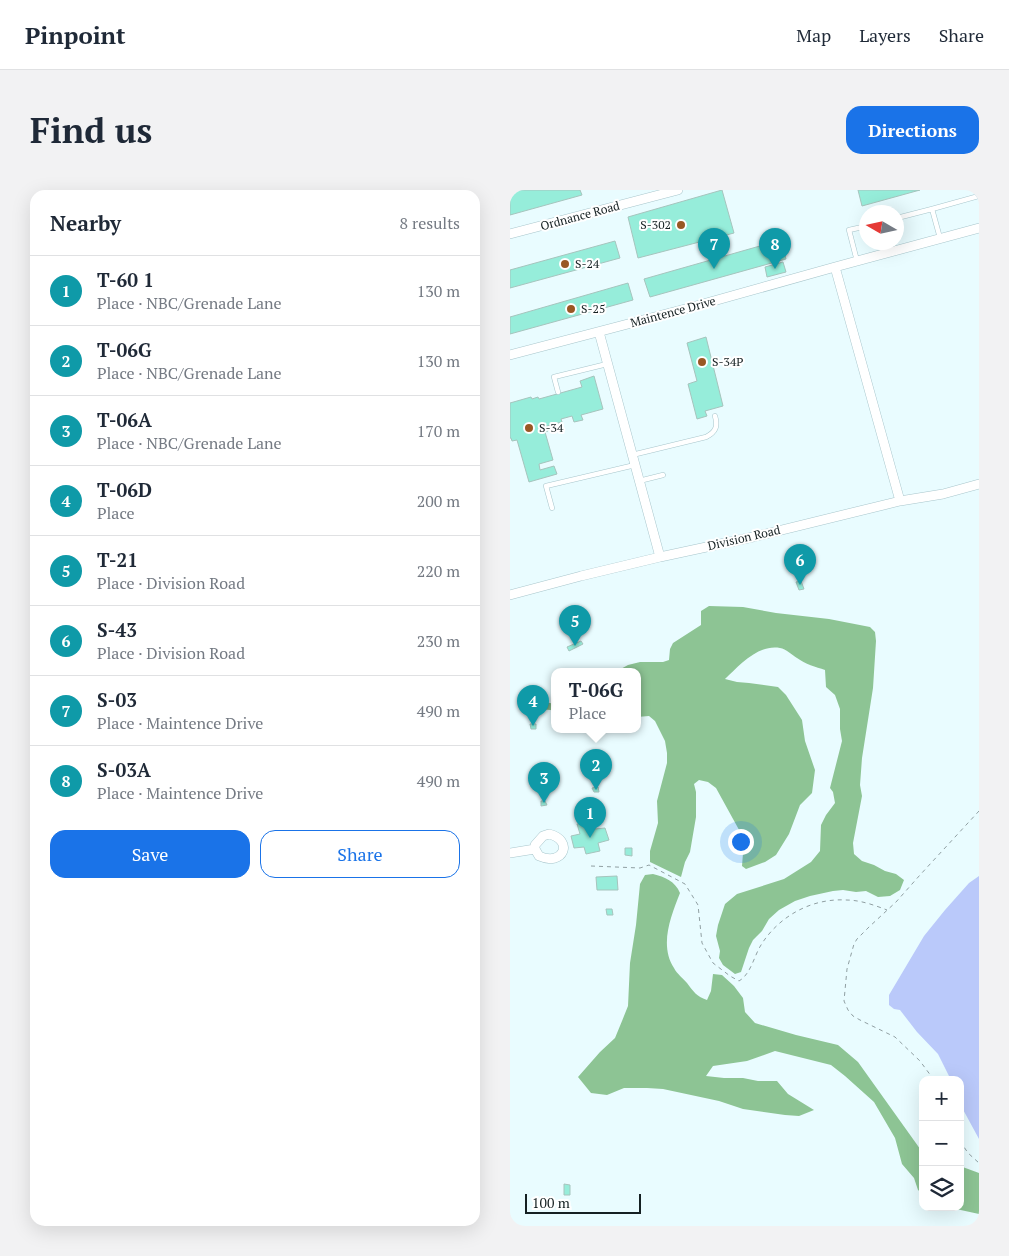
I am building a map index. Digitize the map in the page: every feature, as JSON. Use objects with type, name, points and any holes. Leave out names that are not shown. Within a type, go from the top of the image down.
[{"type":"street","name":"Ordnance Road","points":[[510,234],[678,190]]},
{"type":"street","name":"Maintence Drive","points":[[510,355],[979,228]]},
{"type":"street","points":[[835,267],[900,501]]},
{"type":"street","points":[[599,332],[660,557]]},
{"type":"street","name":"Division Road","points":[[510,595],[660,557],[753,537],[900,501],[944,494],[979,484]]},
{"type":"street","points":[[510,853],[535,849]]},
{"type":"lane","points":[[904,216],[979,196]]},
{"type":"lane","points":[[932,209],[940,238]]},
{"type":"lane","points":[[857,261],[849,230],[859,228]]},
{"type":"lane","points":[[558,392],[554,378],[607,364]]},
{"type":"lane","points":[[632,455],[706,437],[716,429],[717,422],[715,416]]},
{"type":"lane","points":[[552,508],[546,486],[635,465]]},
{"type":"lane","points":[[639,481],[663,475]]},
{"type":"path","points":[[931,1076],[920,1060],[895,1037],[853,1016],[848,1010],[844,1000],[847,969],[854,944],[869,926],[896,902],[979,811]]},
{"type":"path","points":[[591,866],[640,868],[647,865],[685,884],[698,905],[702,943],[713,963],[739,981],[742,980],[770,932],[789,916],[807,906],[826,901],[847,900],[887,910]]},
{"type":"path","points":[[964,1147],[979,1163]]},
{"type":"green space","points":[[709,606],[743,607],[829,619],[870,627],[875,632],[873,688],[862,758],[860,785],[862,796],[853,843],[854,854],[862,861],[896,874],[904,880],[900,890],[890,896],[878,897],[866,891],[843,890],[810,896],[795,901],[779,910],[769,919],[762,931],[753,940],[741,972],[735,974],[723,965],[719,958],[720,951],[716,936],[725,904],[737,894],[784,879],[811,862],[820,851],[821,825],[835,803],[833,792],[830,788],[842,741],[840,709],[835,695],[826,687],[825,670],[803,662],[780,648],[764,649],[743,662],[725,679],[778,687],[786,695],[802,720],[805,741],[815,770],[812,793],[800,805],[789,834],[776,855],[765,862],[746,869],[742,866],[744,840],[738,828],[716,788],[708,782],[699,780],[694,784],[696,792],[696,817],[690,852],[681,877],[650,862],[650,851],[658,823],[657,801],[667,763],[667,753],[665,741],[655,721],[649,716],[641,717],[641,668],[622,668],[640,662],[663,662],[669,660],[670,649],[673,643],[701,625],[701,611]]},
{"type":"green space","points":[[540,701],[551,703],[551,710],[526,708],[527,703]]},
{"type":"green space","points":[[653,874],[669,880],[680,893],[670,921],[667,950],[674,968],[695,993],[707,1000],[711,991],[713,974],[722,975],[743,998],[745,1012],[755,1023],[838,1045],[858,1062],[919,1147],[919,1191],[914,1178],[902,1164],[895,1138],[874,1102],[831,1065],[775,1051],[747,1061],[713,1066],[706,1076],[777,1081],[788,1094],[814,1110],[799,1116],[743,1109],[719,1101],[663,1089],[624,1088],[607,1095],[591,1093],[578,1077],[615,1038],[628,1006],[630,963],[640,884],[645,875]]},
{"type":"green space","points":[[964,1167],[979,1173],[979,1214],[964,1211]]},
{"type":"water","points":[[979,876],[979,1139],[964,1111],[964,1076],[949,1076],[938,1054],[917,1032],[900,1010],[894,1009],[889,1005],[889,995],[924,936],[969,883]]},
{"type":"building","points":[[510,190],[580,190],[582,195],[510,215]]},
{"type":"building","name":"S-302","points":[[722,190],[734,233],[638,258],[628,217]]},
{"type":"building","points":[[858,190],[920,190],[866,205],[862,205]]},
{"type":"building","points":[[781,240],[786,259],[650,297],[644,279]]},
{"type":"building","name":"S-24","points":[[615,241],[620,258],[510,288],[510,270]]},
{"type":"building","points":[[783,262],[786,272],[767,277],[765,267]]},
{"type":"building","name":"S-25","points":[[628,283],[633,300],[510,334],[510,317]]},
{"type":"building","name":"S-34P","points":[[706,337],[723,406],[705,411],[707,416],[697,419],[688,384],[697,381],[687,343]]},
{"type":"building","name":"S-34","points":[[594,376],[603,409],[581,415],[583,420],[574,422],[572,416],[561,419],[562,422],[547,426],[548,431],[545,432],[553,460],[539,464],[540,470],[554,466],[557,474],[529,482],[517,440],[512,441],[510,438],[510,403],[531,397],[532,399],[538,397],[539,399],[582,387],[580,381]]},
{"type":"building","points":[[801,581],[804,589],[799,590],[796,582]]},
{"type":"building","points":[[581,641],[583,644],[569,651],[567,647]]},
{"type":"building","points":[[530,724],[536,724],[536,729],[531,729]]},
{"type":"building","points":[[537,772],[538,777],[533,778],[532,773]]},
{"type":"building","points":[[598,787],[599,792],[594,792],[592,788]]},
{"type":"building","points":[[541,801],[545,801],[547,805],[541,806]]},
{"type":"building","points":[[592,822],[595,829],[605,828],[609,840],[598,843],[600,851],[586,854],[584,847],[574,848],[571,836],[580,834],[577,824]]},
{"type":"building","points":[[625,848],[632,848],[632,856],[625,855]]},
{"type":"building","points":[[617,876],[618,890],[597,890],[596,877]]},
{"type":"building","points":[[606,909],[612,909],[613,915],[607,915]]},
{"type":"building","points":[[564,1184],[570,1185],[570,1195],[564,1195]]},
{"type":"place","name":"S-302","points":[[681,225]]},
{"type":"place","name":"S-24","points":[[565,264]]},
{"type":"place","name":"S-03","points":[[714,269]]},
{"type":"place","name":"S-03A","points":[[775,269]]},
{"type":"place","name":"S-25","points":[[571,309]]},
{"type":"place","name":"S-34P","points":[[702,362]]},
{"type":"place","name":"S-34","points":[[529,428]]},
{"type":"place","name":"S-43","points":[[800,585]]},
{"type":"place","name":"T-21","points":[[575,646]]},
{"type":"place","name":"T-06D","points":[[533,726]]},
{"type":"place","name":"T-06G","points":[[596,790]]},
{"type":"place","name":"T-06A","points":[[544,803]]},
{"type":"place","name":"T-60 1","points":[[590,838]]}]
